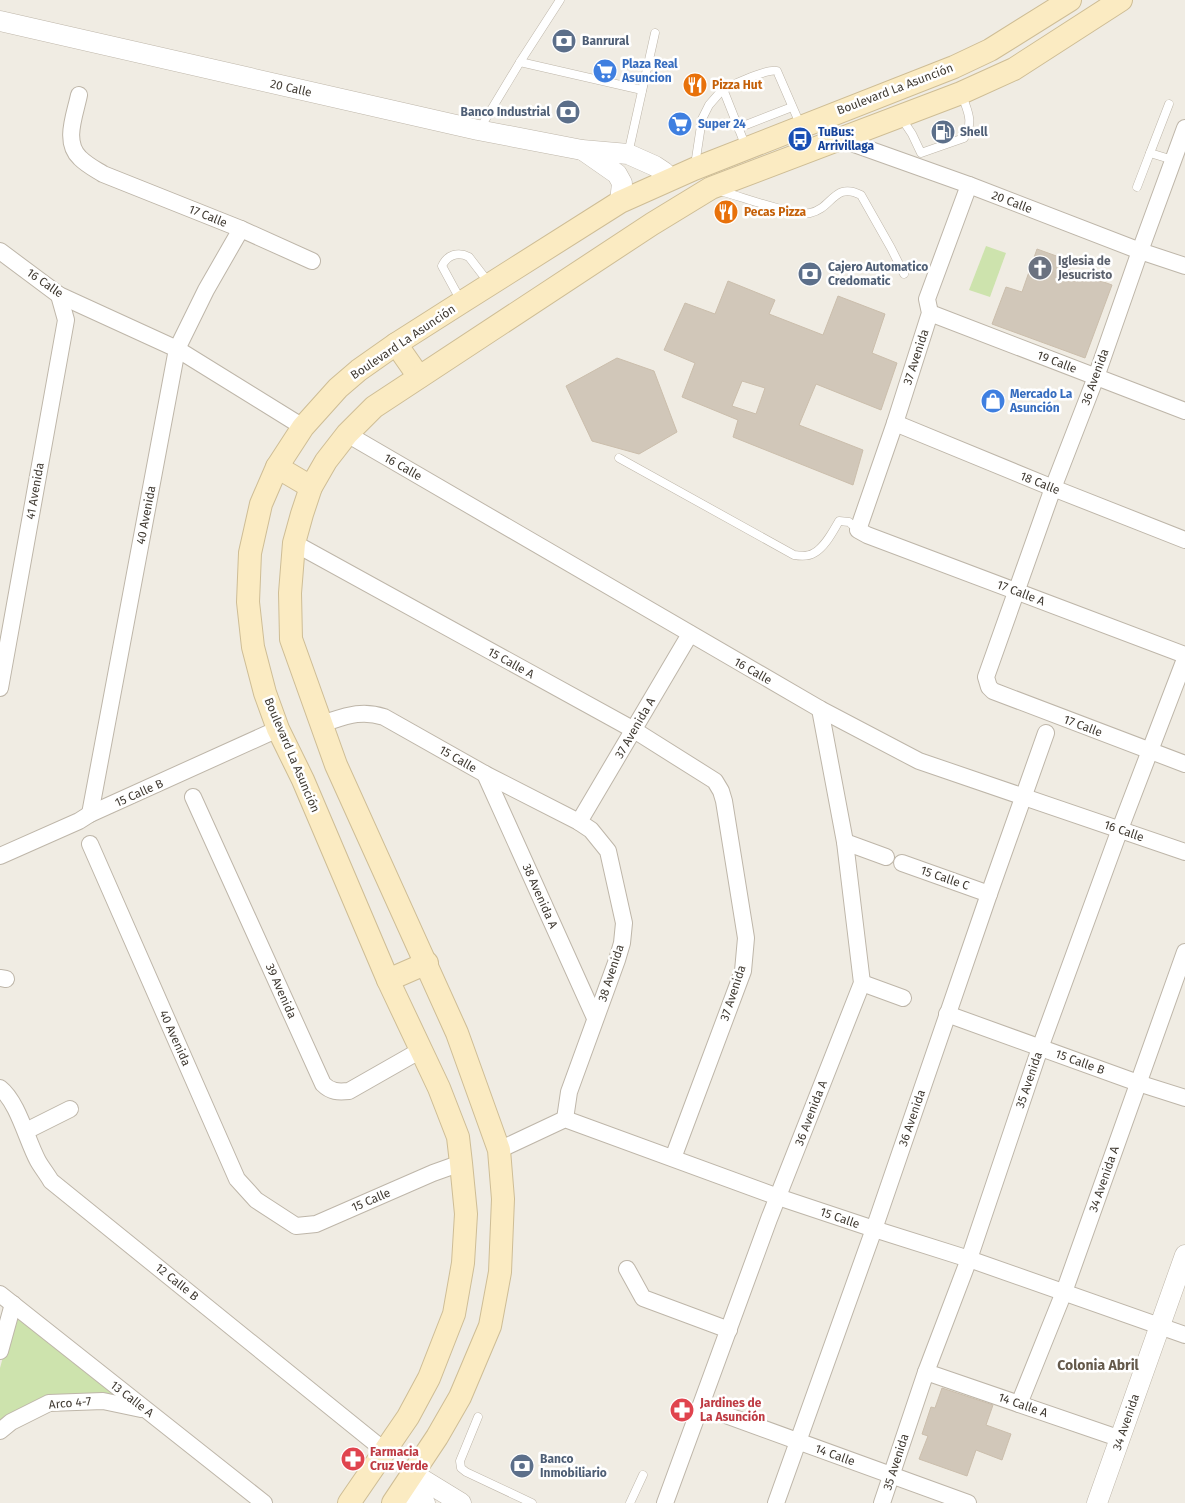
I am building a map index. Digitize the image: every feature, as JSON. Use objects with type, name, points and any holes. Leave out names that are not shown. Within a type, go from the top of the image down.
[{"type":"main road","name":"Boulevard La Asunción","points":[[352,1499],[408,1417],[429,1378],[454,1314],[463,1263],[466,1214],[458,1137],[439,1088],[388,980],[303,780],[278,729],[265,693],[253,647],[248,602],[250,553],[261,504],[277,467],[303,427],[338,388],[359,370],[396,344],[620,202],[694,169],[742,138],[796,116],[954,67],[990,50],[1070,0]]},
{"type":"main road","points":[[402,1488],[437,1437],[460,1397],[490,1326],[500,1272],[503,1220],[499,1150],[457,1032],[336,765],[291,639],[290,593],[294,543],[311,488],[326,461],[347,434],[374,407],[652,224],[711,188],[961,92],[1014,69],[1121,0]]},
{"type":"main road","points":[[652,224],[670,200],[672,188],[670,180]]},
{"type":"main road","points":[[396,344],[418,377]]},
{"type":"main road","points":[[277,467],[311,488]]},
{"type":"main road","points":[[303,780],[336,765]]},
{"type":"main road","points":[[388,980],[427,963]]},
{"type":"main road","points":[[452,1124],[485,1109]]},
{"type":"main road","points":[[352,1499],[387,1470],[399,1467],[402,1488]]},
{"type":"street","name":"20 Calle","points":[[0,21],[478,130],[582,150],[628,154],[655,166],[664,172],[670,180]]},
{"type":"street","name":"17 Calle","points":[[79,95],[70,136],[79,158],[102,174],[241,229],[312,261]]},
{"type":"street","name":"36 Avenida","points":[[987,682],[986,672],[1053,488],[1096,377],[1173,160],[1184,135]]},
{"type":"street","name":"20 Calle","points":[[840,139],[918,160],[969,185],[1140,251],[1185,266]]},
{"type":"street","name":"20 Calle","points":[[582,150],[617,174],[622,184],[620,202]]},
{"type":"street","name":"37 Avenida","points":[[858,530],[930,314],[927,299],[969,185]]},
{"type":"street","name":"40 Avenida","points":[[90,814],[177,349],[206,290],[241,229]]},
{"type":"street","name":"16 Calle","points":[[0,251],[59,295],[177,349],[303,427]]},
{"type":"street","name":"41 Avenida","points":[[0,688],[66,320],[59,295]]},
{"type":"street","name":"19 Calle","points":[[930,314],[1185,411]]},
{"type":"street","name":"18 Calle","points":[[895,423],[1185,540]]},
{"type":"street","name":"16 Calle","points":[[347,434],[820,709],[919,761],[1185,852]]},
{"type":"street","name":"17 Calle A","points":[[858,530],[1185,655]]},
{"type":"street","name":"15 Calle A","points":[[294,543],[634,730],[715,781],[720,791]]},
{"type":"street","name":"37 Avenida A","points":[[585,826],[634,730],[690,634]]},
{"type":"street","name":"35 Avenida","points":[[882,1503],[926,1372],[969,1259],[1040,1048],[1120,829],[1185,659]]},
{"type":"street","name":"17 Calle","points":[[987,682],[993,691],[1185,764]]},
{"type":"street","name":"36 Avenida A","points":[[665,1503],[778,1197],[862,983],[844,842],[820,709]]},
{"type":"street","name":"15 Calle","points":[[321,724],[356,713],[375,714],[384,717],[484,774],[585,826]]},
{"type":"street","name":"15 Calle B","points":[[0,856],[278,729]]},
{"type":"street","name":"36 Avenida","points":[[776,1503],[874,1229],[1046,733]]},
{"type":"street","name":"38 Avenida A","points":[[484,774],[596,1018]]},
{"type":"street","name":"37 Avenida","points":[[673,1158],[743,972],[746,938],[724,801],[720,791]]},
{"type":"street","name":"39 Avenida","points":[[193,797],[319,1075],[327,1088],[338,1092],[348,1091],[421,1050]]},
{"type":"street","name":"38 Avenida","points":[[565,1119],[569,1092],[617,960],[622,943],[624,923],[608,850],[585,826]]},
{"type":"street","name":"15 Calle C","points":[[844,842],[989,894]]},
{"type":"street","name":"40 Avenida","points":[[90,844],[237,1179],[256,1200],[282,1217]]},
{"type":"street","name":"34 Avenida A","points":[[1019,1404],[1064,1292],[1185,952]]},
{"type":"street","points":[[862,983],[902,998]]},
{"type":"street","name":"15 Calle B","points":[[948,1014],[1138,1083],[1185,1098]]},
{"type":"street","name":"12 Calle B","points":[[0,1088],[10,1099],[38,1161],[51,1180],[385,1451]]},
{"type":"street","points":[[26,1131],[70,1109]]},
{"type":"street","name":"15 Calle","points":[[565,1119],[778,1197],[969,1259],[1185,1335]]},
{"type":"street","points":[[499,1150],[565,1119]]},
{"type":"street","name":"15 Calle","points":[[282,1217],[296,1226],[316,1224],[462,1163]]},
{"type":"street","name":"34 Avenida","points":[[1097,1503],[1185,1255]]},
{"type":"street","points":[[627,1269],[643,1298],[729,1330]]},
{"type":"street","points":[[0,1351],[6,1299]]},
{"type":"street","name":"13 Calle A","points":[[6,1299],[264,1503]]},
{"type":"street","name":"14 Calle A","points":[[926,1372],[1121,1439]]},
{"type":"street","name":"Arco 4-7","points":[[0,1431],[11,1422],[49,1403],[103,1401],[146,1410]]},
{"type":"street","name":"14 Calle","points":[[701,1406],[968,1503]]},
{"type":"street","points":[[402,1488],[425,1503]]},
{"type":"street","points":[[402,1488],[461,1503]]},
{"type":"lane","points":[[478,130],[560,0]]},
{"type":"lane","points":[[628,154],[655,33]]},
{"type":"lane","points":[[520,62],[642,90]]},
{"type":"lane","points":[[694,169],[702,119],[709,105],[723,89],[773,70],[777,71],[796,116]]},
{"type":"lane","points":[[723,89],[742,138]]},
{"type":"lane","points":[[899,115],[912,134],[918,160],[964,138],[970,128],[970,118],[961,92]]},
{"type":"lane","points":[[1137,187],[1169,104]]},
{"type":"lane","points":[[1150,153],[1173,160]]},
{"type":"lane","points":[[711,188],[803,214],[813,213],[838,193],[847,190],[861,195],[904,274]]},
{"type":"lane","points":[[462,302],[442,266],[444,260],[450,256],[465,255],[469,257],[490,284]]},
{"type":"lane","points":[[619,458],[794,555],[805,556],[815,553],[825,543],[839,520],[849,522],[858,530]]},
{"type":"lane","points":[[478,1417],[460,1460],[461,1468],[532,1503]]},
{"type":"lane","points":[[630,1503],[643,1475]]},
{"type":"green space","points":[[986,246],[1006,253],[990,297],[969,290]]},
{"type":"green space","points":[[15,1313],[125,1402],[101,1394],[0,1424],[0,1368]]},
{"type":"building","points":[[1037,249],[1062,258],[1059,266],[1112,285],[1085,358],[992,324],[1006,287],[1022,292]]},
{"type":"building","points":[[728,281],[775,300],[769,314],[823,335],[838,296],[885,314],[872,353],[897,363],[881,410],[816,384],[799,425],[863,450],[853,485],[733,437],[738,420],[682,397],[695,363],[664,350],[685,303],[715,314]],"holes":[[[742,381],[765,388],[756,414],[732,406]]]},
{"type":"building","points":[[617,358],[654,371],[677,432],[639,454],[592,441],[566,386]]},
{"type":"building","points":[[942,1388],[993,1405],[986,1425],[1011,1434],[1002,1460],[976,1450],[967,1476],[919,1459],[928,1436],[922,1434],[931,1407],[935,1408]]},
{"type":"place","name":"Banrural","points":[[564,41]]},
{"type":"place","name":"Plaza Real Asuncion","points":[[605,71]]},
{"type":"place","name":"Pizza Hut","points":[[695,85]]},
{"type":"place","name":"Banco Industrial","points":[[568,112]]},
{"type":"place","name":"Super 24","points":[[680,124]]},
{"type":"place","name":"Shell","points":[[943,132]]},
{"type":"place","name":"TuBus: Arrivillaga","points":[[800,139]]},
{"type":"place","name":"Pecas Pizza","points":[[726,212]]},
{"type":"place","name":"Iglesia de Jesucristo","points":[[1040,268]]},
{"type":"place","name":"Cajero Automatico Credomatic","points":[[810,274]]},
{"type":"place","name":"Mercado La Asunción","points":[[993,401]]},
{"type":"place","name":"Jardines de La Asunción","points":[[682,1410]]},
{"type":"place","name":"Farmacia Cruz Verde","points":[[353,1459]]},
{"type":"place","name":"Banco Inmobiliario","points":[[522,1466]]},
{"type":"district","name":"Colonia Abril","points":[[1098,1365]]}]
